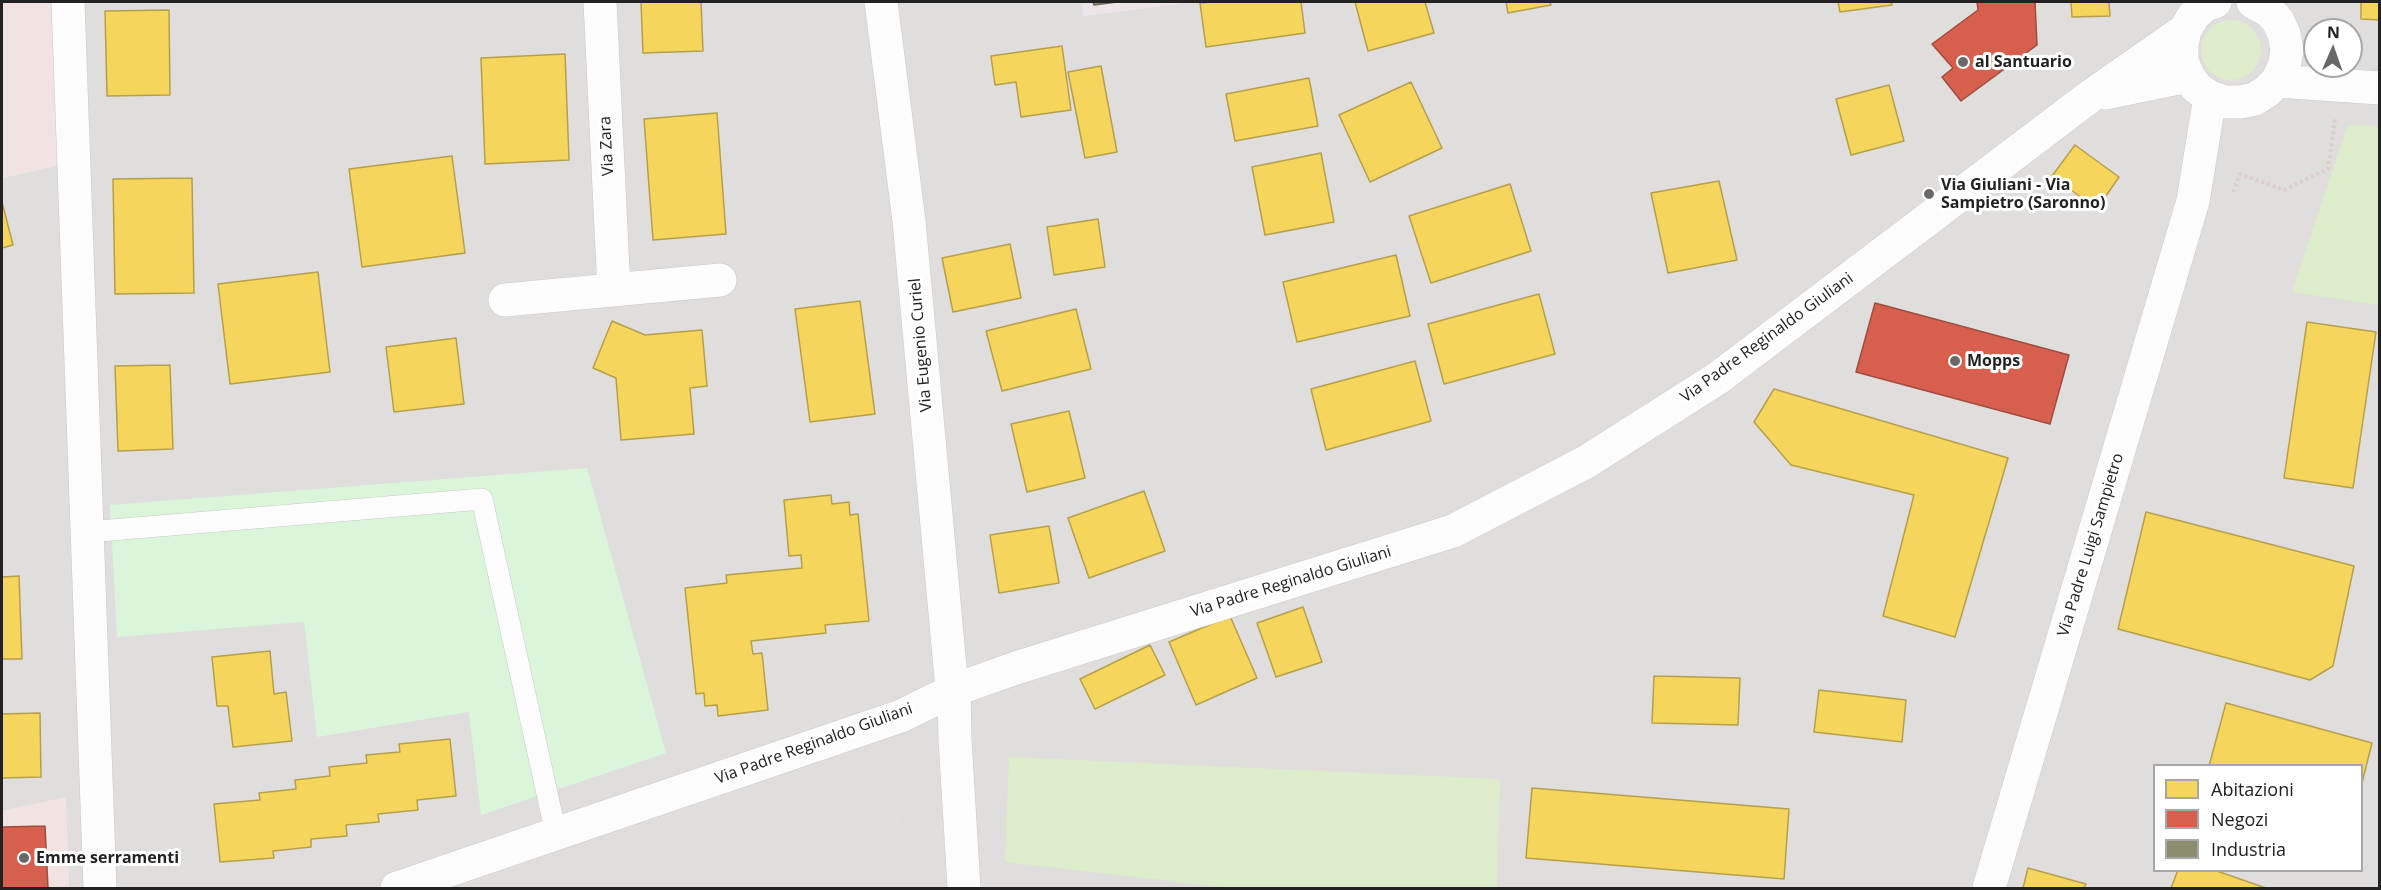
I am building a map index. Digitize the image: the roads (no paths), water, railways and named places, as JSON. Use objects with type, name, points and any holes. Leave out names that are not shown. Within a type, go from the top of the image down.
[{"type":"street","points":[[68,2],[100,888]]},
{"type":"street","name":"Via Zara","points":[[600,2],[614,290]]},
{"type":"street","name":"Via Eugenio Curiel","points":[[881,2],[909,221],[951,678],[954,690],[964,888]]},
{"type":"street","name":"Via Padre Reginaldo Giuliani","points":[[397,888],[901,716],[954,690],[1016,668],[1453,531],[1586,462],[1718,378],[2092,95],[2185,30],[2194,15],[2207,4],[2215,2]]},
{"type":"street","points":[[2253,2],[2269,11],[2278,21],[2284,34],[2287,50],[2284,66],[2277,81],[2379,88]]},
{"type":"street","points":[[2284,34],[2295,2]]},
{"type":"street","points":[[2185,30],[2182,61],[2213,92]]},
{"type":"street","name":"Via Padre Reginaldo Giuliani","points":[[2092,95],[2213,92],[2254,99],[2277,81]]},
{"type":"street","name":"Via Padre Luigi Sampietro","points":[[1989,888],[2193,201],[2213,92]]},
{"type":"street","points":[[506,300],[720,280]]},
{"type":"lane","points":[[87,532],[482,499],[556,834]]},
{"type":"place","name":"al Santuario","points":[[1963,62]]},
{"type":"place","name":"Via Giuliani - Via Sampietro (Saronno)","points":[[1929,194]]},
{"type":"place","name":"Mopps","points":[[1955,361]]},
{"type":"place","name":"Emme serramenti","points":[[24,858]]}]
